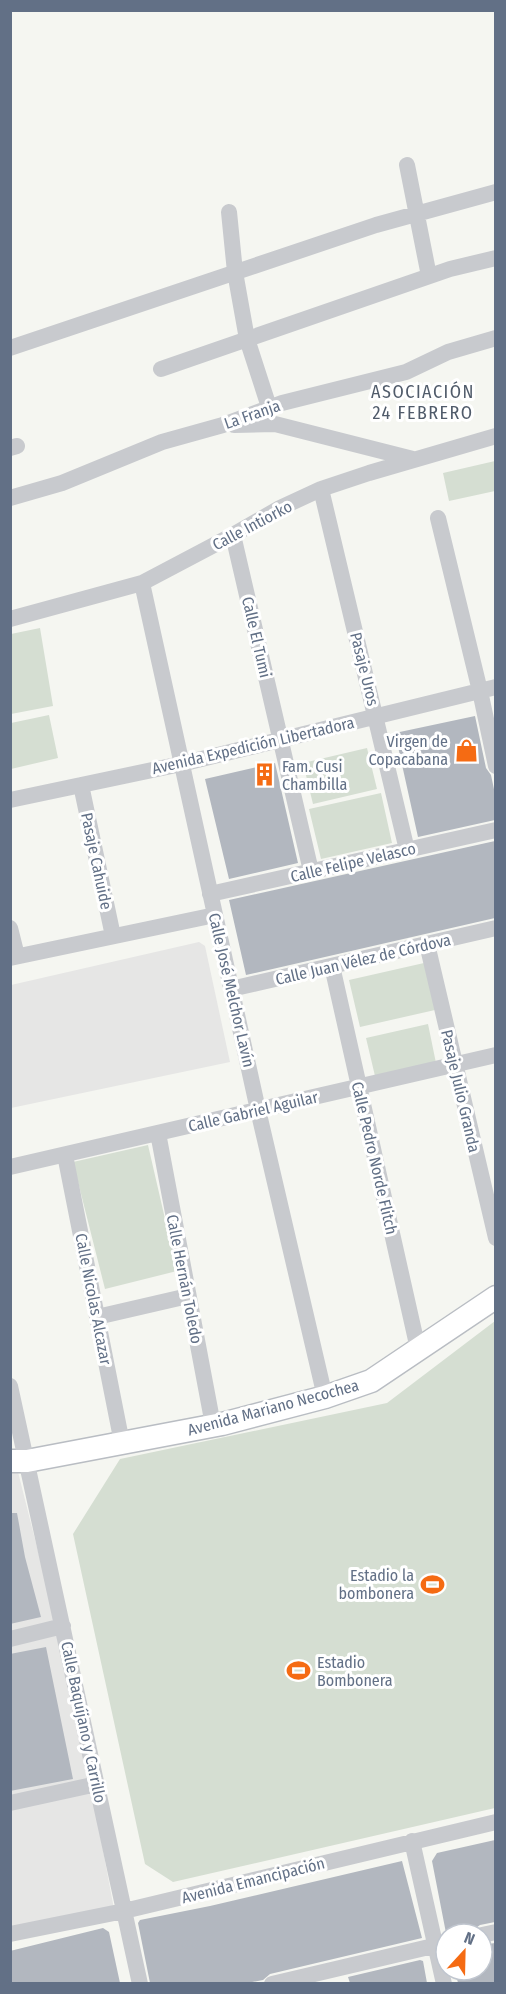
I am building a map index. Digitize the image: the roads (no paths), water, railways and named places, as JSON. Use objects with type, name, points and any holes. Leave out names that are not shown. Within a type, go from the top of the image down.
[{"type":"street","points":[[407,165],[429,276]]},
{"type":"street","points":[[10,348],[376,225],[495,192]]},
{"type":"street","points":[[229,212],[235,272],[247,339],[269,407]]},
{"type":"street","points":[[161,369],[450,269],[495,258]]},
{"type":"street","name":"La Franja","points":[[10,498],[62,483],[162,442],[223,425],[269,407],[406,372],[448,352],[495,338]]},
{"type":"street","points":[[223,425],[275,424],[414,459]]},
{"type":"street","name":"Calle Intiorko","points":[[10,619],[142,583],[280,508],[321,489],[495,436]]},
{"type":"street","name":"Pasaje Uros","points":[[321,489],[407,850]]},
{"type":"street","points":[[438,518],[488,689],[495,766]]},
{"type":"street","name":"Calle El Tumi","points":[[233,535],[311,872]]},
{"type":"street","name":"Calle José Melchor Lavín","points":[[142,583],[258,1110],[325,1397]]},
{"type":"street","name":"Avenida Expedición Libertadora","points":[[10,800],[181,764],[488,689]]},
{"type":"street","name":"Pasaje Cahuide","points":[[81,785],[113,936]]},
{"type":"street","name":"Calle Felipe Velasco","points":[[210,894],[495,830]]},
{"type":"street","points":[[10,928],[14,957],[215,915]]},
{"type":"street","name":"Calle Juan Vélez de Córdova","points":[[231,989],[495,928]]},
{"type":"street","name":"Pasaje Julio Granda","points":[[427,944],[495,1238]]},
{"type":"street","name":"Calle Pedro Norde Flitch","points":[[332,966],[418,1349]]},
{"type":"street","name":"Calle Gabriel Aguilar","points":[[10,1167],[495,1055]]},
{"type":"street","name":"Calle Hernán Toledo","points":[[158,1133],[213,1425]]},
{"type":"street","name":"Calle Nicolas Alcazar","points":[[65,1155],[122,1443]]},
{"type":"street","points":[[97,1317],[188,1296]]},
{"type":"street","name":"Avenida Mariano Necochea","points":[[19,1461],[213,1425],[325,1397],[371,1381],[495,1297]]},
{"type":"street","name":"Calle Baquíjano y Carrillo","points":[[10,1386],[19,1461],[63,1626],[140,1983]]},
{"type":"street","points":[[10,1638],[63,1626]]},
{"type":"street","points":[[10,1803],[97,1784]]},
{"type":"street","name":"Avenida Emancipación","points":[[10,1934],[124,1911],[495,1822]]},
{"type":"street","points":[[412,1841],[435,1922]]},
{"type":"street","points":[[272,1983],[337,1976],[434,1947]]},
{"type":"place","name":"Virgen de Copacabana","points":[[466,750]]},
{"type":"place","name":"Fam. Cusi Chambilla","points":[[264,775]]},
{"type":"place","name":"Estadio la bombonera","points":[[432,1584]]},
{"type":"place","name":"Estadio Bombonera","points":[[299,1671]]},
{"type":"district","name":"ASOCIACIÓN 24 FEBRERO","points":[[423,402]]}]
